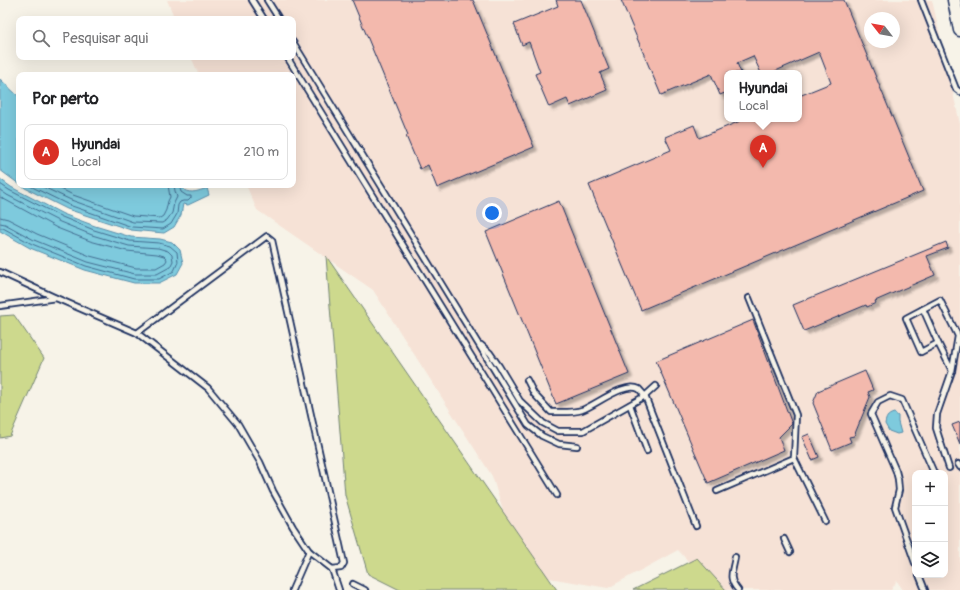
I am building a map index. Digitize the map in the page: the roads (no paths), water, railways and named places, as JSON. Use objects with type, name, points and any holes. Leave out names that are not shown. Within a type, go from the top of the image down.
[{"type":"main road","points":[[954,0],[960,30]]},
{"type":"lane","points":[[252,0],[262,16]]},
{"type":"lane","points":[[267,0],[277,16]]},
{"type":"lane","points":[[921,0],[956,89],[960,92]]},
{"type":"lane","points":[[296,47],[528,425],[542,436],[559,444],[577,446]]},
{"type":"lane","points":[[289,60],[557,495]]},
{"type":"lane","points":[[137,333],[267,236],[272,240],[344,563],[342,568],[332,569]]},
{"type":"lane","points":[[0,272],[137,333],[208,388],[238,424],[260,462],[273,491],[293,527],[309,551],[332,569],[338,590]]},
{"type":"lane","points":[[0,306],[56,298]]},
{"type":"lane","points":[[749,298],[796,415],[794,458],[825,521]]},
{"type":"lane","points":[[938,344],[921,352],[906,318],[940,300],[958,336],[952,372],[937,414],[936,428],[949,468]]},
{"type":"lane","points":[[923,309],[952,372]]},
{"type":"lane","points":[[476,340],[490,353],[520,401],[543,423],[558,431],[583,431],[645,396],[656,386]]},
{"type":"lane","points":[[527,380],[534,394],[551,412],[582,410],[618,391],[629,387],[638,389],[645,396],[696,526]]},
{"type":"lane","points":[[912,553],[896,507],[899,490],[896,471],[871,414],[878,402],[890,396],[902,400],[933,470]]},
{"type":"lane","points":[[630,405],[647,451]]},
{"type":"lane","points":[[717,491],[794,458]]},
{"type":"lane","points":[[784,539],[790,552]]},
{"type":"lane","points":[[292,590],[309,551]]},
{"type":"lane","points":[[735,558],[731,575],[733,584],[738,590]]},
{"type":"lane","points":[[920,578],[925,590]]},
{"type":"lane","points":[[353,584],[365,590]]},
{"type":"water","points":[[0,79],[16,94],[16,182],[0,170]]},
{"type":"water","points":[[0,179],[11,187],[63,214],[95,226],[131,237],[160,239],[172,242],[180,250],[183,263],[177,274],[159,283],[134,283],[85,270],[30,248],[0,231]]},
{"type":"water","points":[[25,188],[184,188],[184,190],[192,192],[207,188],[209,195],[188,205],[183,204],[181,215],[174,227],[164,233],[131,230],[67,209]]},
{"type":"water","points":[[894,413],[898,416],[901,433],[897,434],[889,431],[885,424],[887,417]]},
{"type":"place","name":"Hyundai","points":[[763,168]]}]
